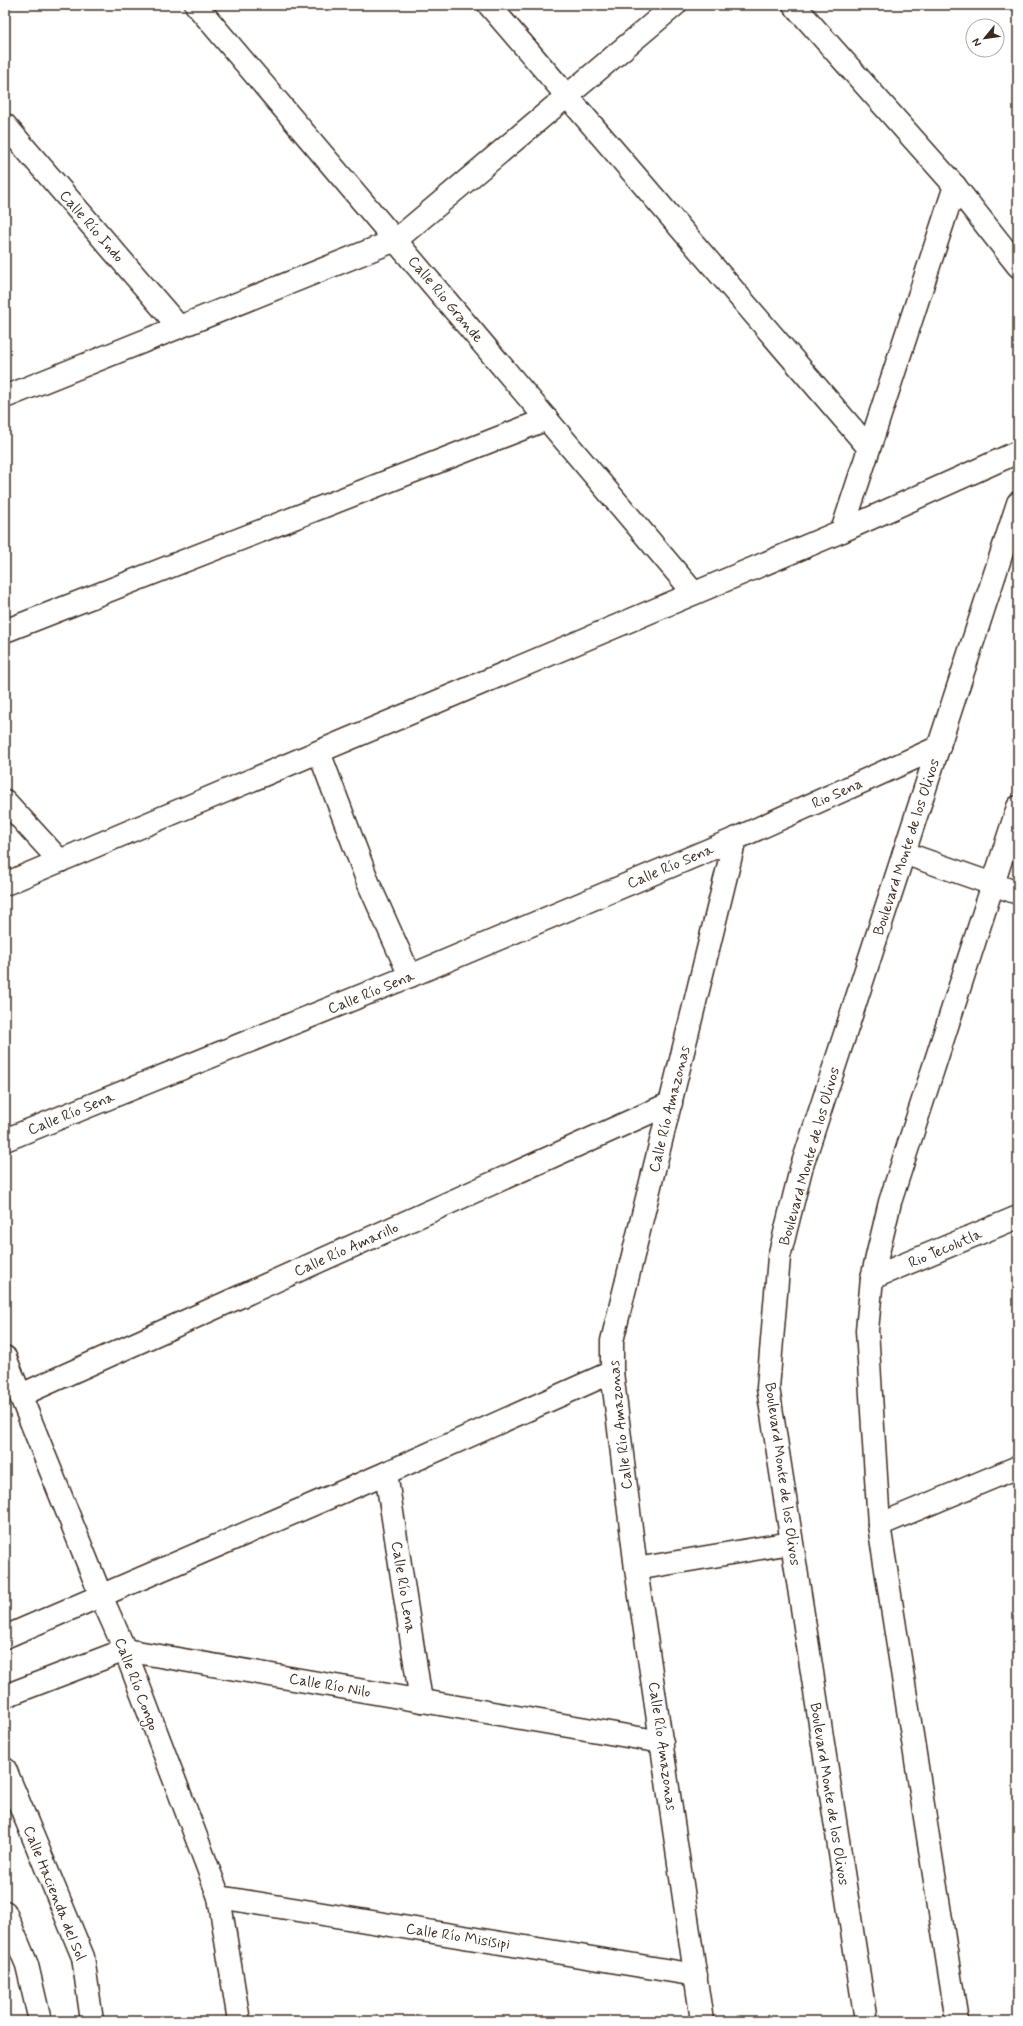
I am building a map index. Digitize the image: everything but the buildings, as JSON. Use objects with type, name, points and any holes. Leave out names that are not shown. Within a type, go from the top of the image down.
[{"type":"street","name":"Calle Rio Grande","points":[[196,5],[694,593]]},
{"type":"street","points":[[489,5],[869,448]]},
{"type":"street","points":[[5,397],[396,240],[675,5]]},
{"type":"street","points":[[794,5],[955,186],[1018,266]]},
{"type":"street","name":"Calle Río Indo","points":[[5,125],[179,327]]},
{"type":"street","points":[[842,531],[955,186]]},
{"type":"street","points":[[5,631],[546,419]]},
{"type":"street","points":[[5,884],[842,531],[1018,452]]},
{"type":"street","name":"Boulevard Monte de los Olivos","points":[[866,2021],[768,1388],[779,1257],[801,1169],[1018,503]]},
{"type":"street","name":"Rio Sena","points":[[735,839],[939,747]]},
{"type":"street","points":[[319,752],[368,882],[410,976]]},
{"type":"street","points":[[5,801],[60,861]]},
{"type":"street","points":[[957,2021],[879,1525],[867,1330],[872,1278],[890,1202],[991,885],[1015,829],[1018,807]]},
{"type":"street","name":"Calle Río Sena","points":[[5,1140],[410,976],[735,839]]},
{"type":"street","name":"Calle Río Amazonas","points":[[702,2021],[636,1569],[612,1372],[612,1341],[735,839]]},
{"type":"street","points":[[904,853],[991,885],[1018,893]]},
{"type":"street","name":"Calle Río Amarillo","points":[[21,1395],[671,1103]]},
{"type":"street","name":"Rio Tecolutla","points":[[872,1278],[1018,1217]]},
{"type":"street","name":"Calle Río Congo","points":[[5,1357],[101,1596],[125,1650],[219,1897],[239,2021]]},
{"type":"street","points":[[5,1636],[386,1473],[612,1372]]},
{"type":"street","points":[[879,1525],[1018,1467]]},
{"type":"street","name":"Calle Río Lena","points":[[386,1473],[421,1701]]},
{"type":"street","points":[[636,1569],[791,1543]]},
{"type":"street","points":[[5,1696],[125,1650]]},
{"type":"street","name":"Calle Río Nilo","points":[[125,1650],[662,1742]]},
{"type":"street","name":"Calle Hacienda del Sol","points":[[5,1769],[83,1957],[92,2021]]},
{"type":"street","name":"Calle Río Misisipi","points":[[219,1897],[696,1975]]},
{"type":"street","points":[[5,1912],[27,1965],[40,2021]]}]
